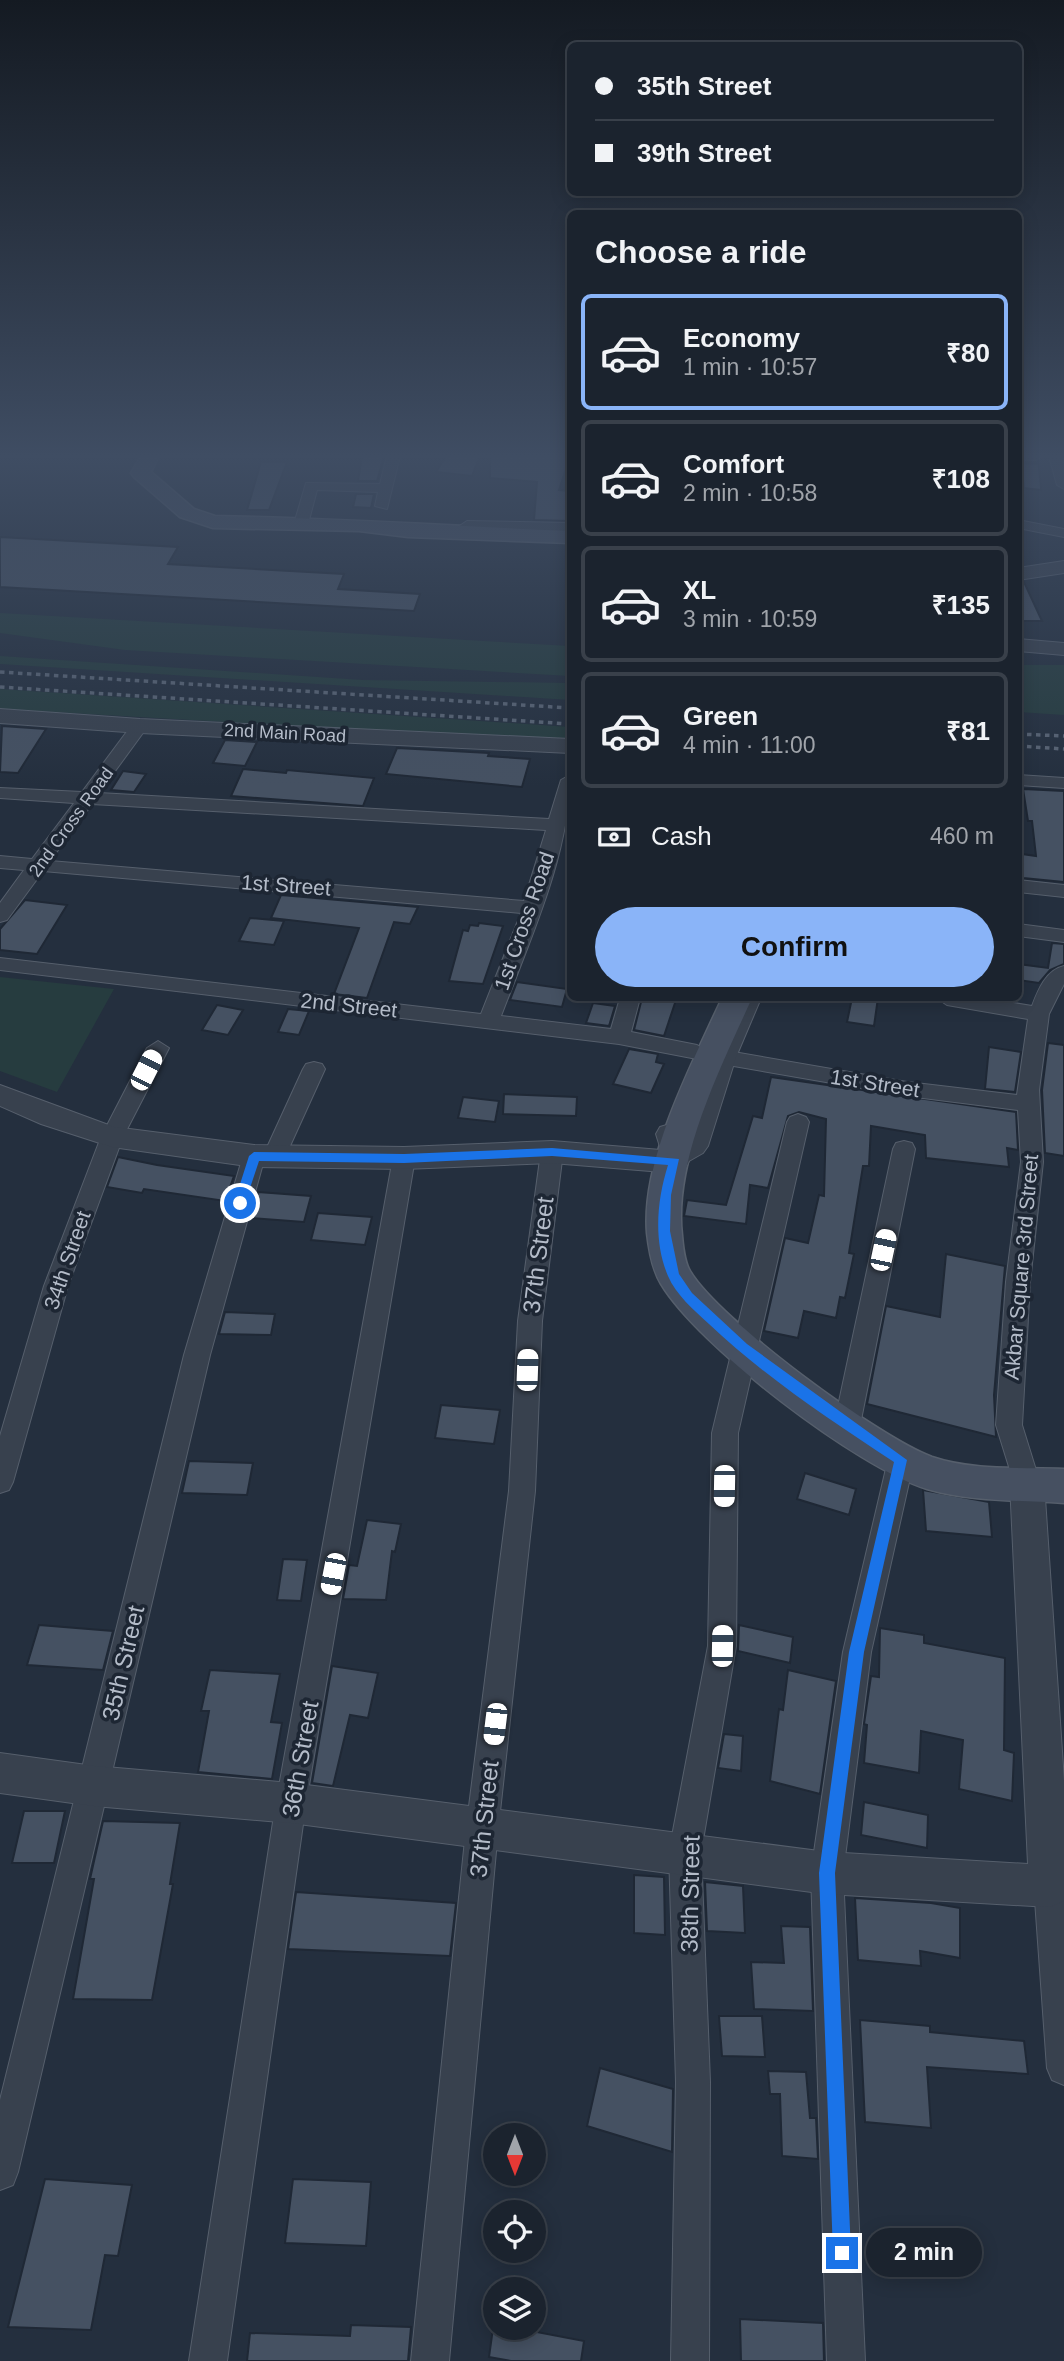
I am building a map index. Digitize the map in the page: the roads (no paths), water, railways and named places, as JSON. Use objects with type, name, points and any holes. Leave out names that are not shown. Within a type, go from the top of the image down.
[{"type":"main road","points":[[736,1001],[713,1051],[665,1195],[664,1231],[673,1275],[688,1297],[743,1348],[901,1460],[926,1472],[963,1479],[1064,1486]]},
{"type":"street","points":[[1022,573],[1064,567]]},
{"type":"street","points":[[1022,645],[1064,649]]},
{"type":"street","name":"2nd Main Road","points":[[0,716],[140,726],[567,746]]},
{"type":"street","name":"2nd Cross Road","points":[[0,916],[89,799],[140,726]]},
{"type":"street","points":[[1022,780],[1064,783]]},
{"type":"street","name":"1st Cross Road","points":[[489,1021],[532,908],[567,790]]},
{"type":"street","points":[[0,793],[557,825]]},
{"type":"street","name":"1st Street","points":[[0,862],[532,908]]},
{"type":"street","points":[[1022,886],[1064,891]]},
{"type":"street","points":[[1022,931],[1064,936]]},
{"type":"street","name":"2nd Street","points":[[0,964],[619,1037],[709,1054]]},
{"type":"street","name":"Akbar Square 3rd Street","points":[[1027,1483],[1009,1425],[1018,1282],[1032,1162],[1029,1105],[1039,1014],[1062,977]]},
{"type":"street","points":[[619,1037],[629,1001]]},
{"type":"street","points":[[0,1095],[51,1117],[112,1137],[264,1157],[404,1158],[552,1152],[677,1153],[693,1146],[709,1054],[723,1001]]},
{"type":"street","points":[[709,1054],[746,1001]]},
{"type":"street","points":[[964,1001],[1039,1014]]},
{"type":"street","name":"34th Street","points":[[0,1482],[56,1286],[112,1137],[158,1048]]},
{"type":"street","name":"1st Street","points":[[709,1054],[907,1089],[1029,1105]]},
{"type":"street","name":"35th Street","points":[[0,2172],[197,1355],[264,1157],[314,1069]]},
{"type":"street","name":"38th Street","points":[[690,2361],[693,2082],[685,1852],[722,1646],[725,1433],[798,1122]]},
{"type":"street","points":[[848,1425],[904,1149]]},
{"type":"street","name":"37th Street","points":[[430,2361],[482,1830],[522,1491],[530,1321],[552,1152]]},
{"type":"street","name":"36th Street","points":[[208,2361],[291,1803],[404,1158]]},
{"type":"street","points":[[846,2361],[827,1873],[856,1652],[901,1460]]},
{"type":"street","points":[[1027,1483],[1057,1886],[1064,2068]]},
{"type":"street","points":[[0,1773],[94,1786],[291,1803],[482,1830],[685,1852],[827,1873],[1057,1886]]},
{"type":"railway","points":[[0,672],[567,708]]},
{"type":"railway","points":[[0,687],[567,724]]},
{"type":"railway","points":[[1022,734],[1064,736]]},
{"type":"railway","points":[[1022,746],[1064,749]]}]
